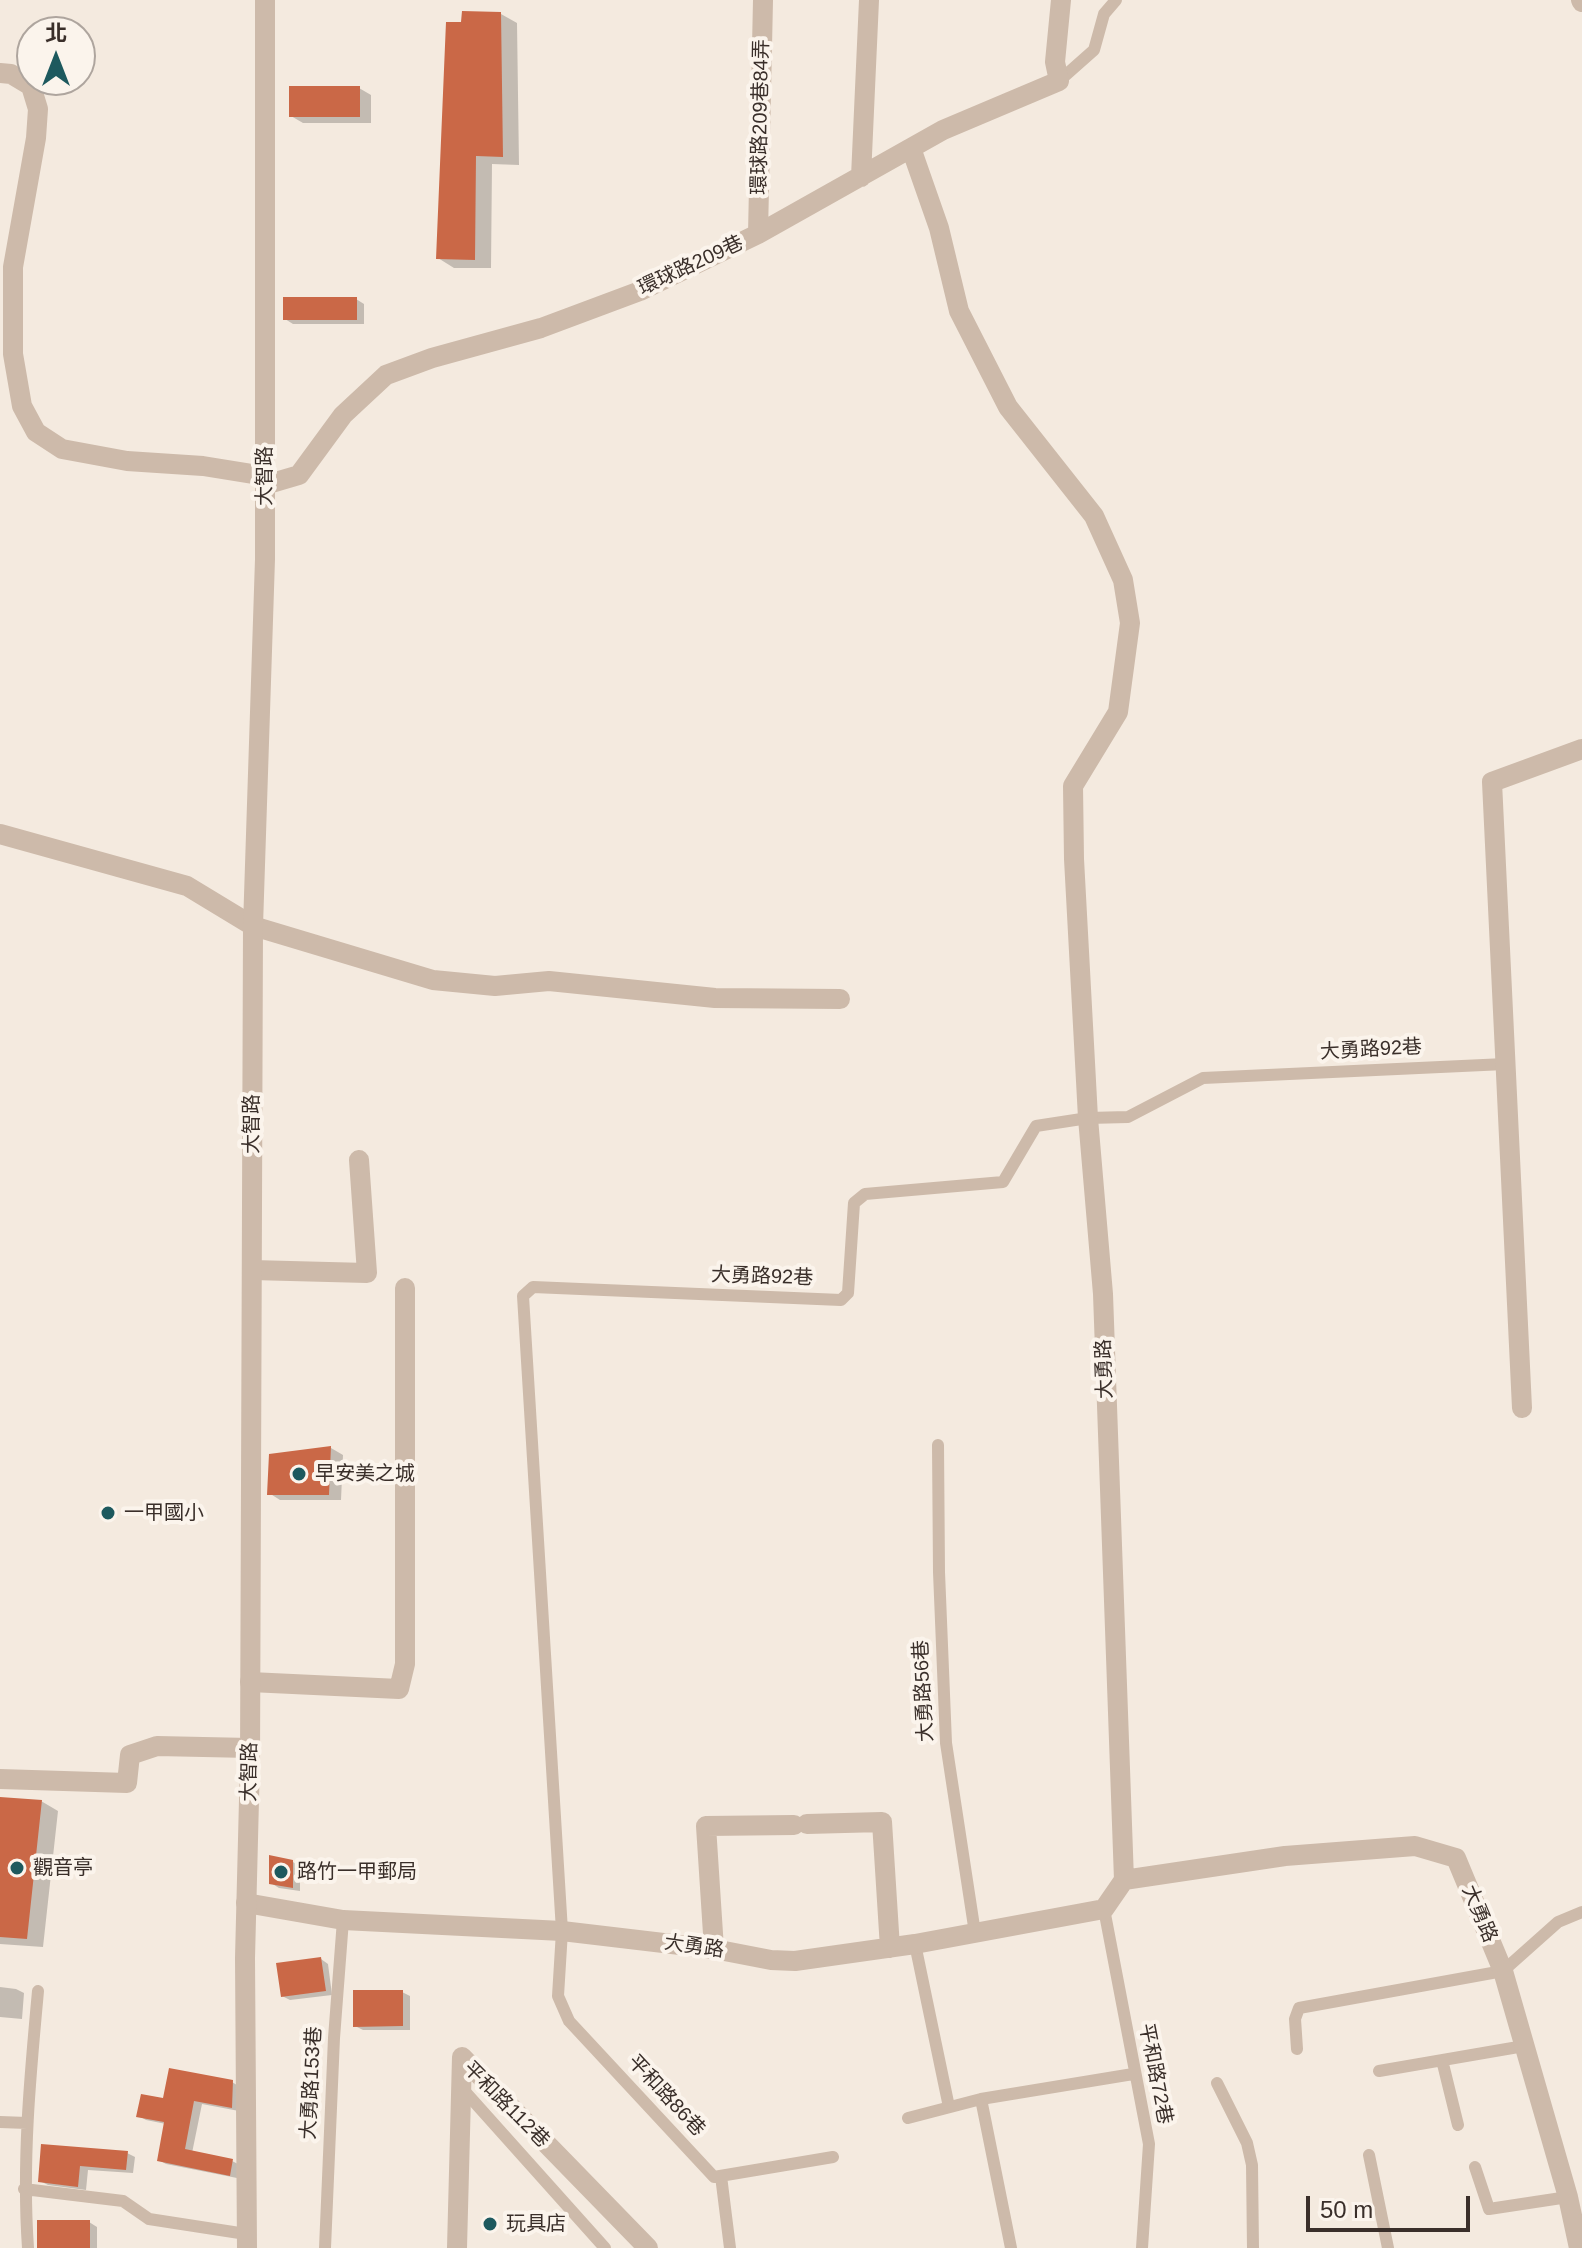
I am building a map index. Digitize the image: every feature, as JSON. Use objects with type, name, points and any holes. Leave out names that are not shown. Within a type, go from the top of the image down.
[{"type":"street","name":"大智路","points":[[246,2241],[253,926],[265,481],[265,0]]},
{"type":"street","name":"環球路209巷84弄","points":[[758,234],[763,0]]},
{"type":"street","points":[[861,177],[869,0]]},
{"type":"street","points":[[1059,81],[1055,62],[1061,0]]},
{"type":"street","points":[[0,73],[11,74],[31,86],[38,109],[36,138],[13,267],[13,354],[22,406],[36,432],[62,449],[127,461],[203,466],[265,481]]},
{"type":"street","name":"環球路209巷","points":[[265,481],[299,475],[343,415],[386,375],[432,358],[541,328],[640,291],[758,234],[943,130],[1059,81]]},
{"type":"street","name":"大勇路","points":[[911,148],[939,228],[959,311],[1008,407],[1094,516],[1123,580],[1130,623],[1118,712],[1073,786],[1088,1118],[1103,1294],[1124,1880],[1285,1856],[1415,1846],[1456,1858],[1503,1971],[1568,2197],[1579,2248]]},
{"type":"street","points":[[1522,1408],[1492,782],[1582,749]]},
{"type":"street","points":[[0,834],[187,886],[253,926],[433,980],[495,986],[549,981],[715,998],[840,999]]},
{"type":"street","points":[[252,1270],[367,1273],[359,1160]]},
{"type":"street","points":[[250,1682],[399,1689],[405,1664],[405,1288]]},
{"type":"street","points":[[0,1779],[127,1783],[130,1755],[157,1746],[250,1748]]},
{"type":"street","points":[[714,1949],[706,1826],[882,1822],[890,1948]]},
{"type":"street","points":[[1104,1909],[1124,1880]]},
{"type":"street","name":"大勇路","points":[[246,1903],[343,1920],[562,1931],[795,1961],[915,1944],[1104,1909]]},
{"type":"street","name":"平和路112巷","points":[[457,2248],[462,2057],[648,2248]]},
{"type":"lane","points":[[1059,81],[1094,50],[1104,14],[1116,0]]},
{"type":"lane","name":"大勇路92巷","points":[[562,1931],[523,1296],[533,1287],[841,1300],[848,1293],[854,1203],[865,1194],[1003,1182],[1036,1126],[1088,1118],[1128,1117],[1203,1078],[1505,1064]]},
{"type":"lane","name":"大勇路56巷","points":[[938,1445],[939,1572],[946,1743],[975,1933]]},
{"type":"lane","name":"平和路72巷","points":[[1104,1909],[1133,2074],[1149,2144],[1142,2248]]},
{"type":"lane","points":[[1297,2049],[1295,2019],[1299,2008],[1503,1971],[1558,1922],[1582,1912]]},
{"type":"lane","name":"大勇路153巷","points":[[325,2248],[334,2038],[343,1920]]},
{"type":"lane","name":"平和路86巷","points":[[562,1931],[558,1996],[569,2021],[714,2177],[721,2176]]},
{"type":"lane","points":[[915,1944],[949,2107]]},
{"type":"lane","points":[[28,2248],[24,2189],[38,1991]]},
{"type":"lane","points":[[1379,2071],[1524,2046]]},
{"type":"lane","points":[[1442,2060],[1458,2125]]},
{"type":"lane","points":[[908,2118],[981,2099],[1133,2074]]},
{"type":"lane","points":[[1217,2083],[1247,2143],[1252,2165],[1253,2248]]},
{"type":"lane","points":[[460,2086],[605,2248]]},
{"type":"lane","points":[[981,2099],[1011,2248]]},
{"type":"lane","points":[[0,2122],[27,2123]]},
{"type":"lane","points":[[1369,2155],[1388,2248]]},
{"type":"lane","points":[[730,2248],[721,2176],[833,2157]]},
{"type":"lane","points":[[1475,2167],[1489,2209],[1568,2197]]},
{"type":"lane","points":[[24,2189],[123,2201],[149,2219],[246,2241]]},
{"type":"building","points":[[462,11],[501,12],[503,157],[476,156],[475,260],[436,259],[446,22],[461,22]]},
{"type":"building","points":[[289,86],[360,86],[360,117],[289,117]]},
{"type":"building","points":[[283,297],[357,297],[357,320],[283,320]]},
{"type":"building","name":"早安美之城","points":[[331,1446],[329,1495],[267,1495],[269,1454]]},
{"type":"building","name":"觀音亭","points":[[0,1797],[42,1800],[27,1939],[0,1937]]},
{"type":"building","name":"路竹一甲郵局","points":[[269,1855],[293,1860],[293,1888],[269,1884]]},
{"type":"building","points":[[321,1957],[326,1991],[281,1997],[276,1963]]},
{"type":"building","points":[[353,1990],[403,1990],[403,2026],[353,2027]]},
{"type":"building","points":[[169,2068],[233,2080],[232,2108],[194,2101],[185,2149],[233,2159],[230,2176],[157,2161],[164,2122],[136,2117],[141,2094],[163,2098]]},
{"type":"building","points":[[41,2144],[128,2151],[126,2170],[80,2166],[78,2187],[38,2182]]},
{"type":"building","points":[[37,2220],[90,2220],[90,2248],[37,2248]]},
{"type":"place","name":"早安美之城","points":[[299,1474]]},
{"type":"place","name":"一甲國小","points":[[108,1513]]},
{"type":"place","name":"觀音亭","points":[[17,1868]]},
{"type":"place","name":"路竹一甲郵局","points":[[281,1872]]},
{"type":"place","name":"玩具店","points":[[490,2224]]}]
